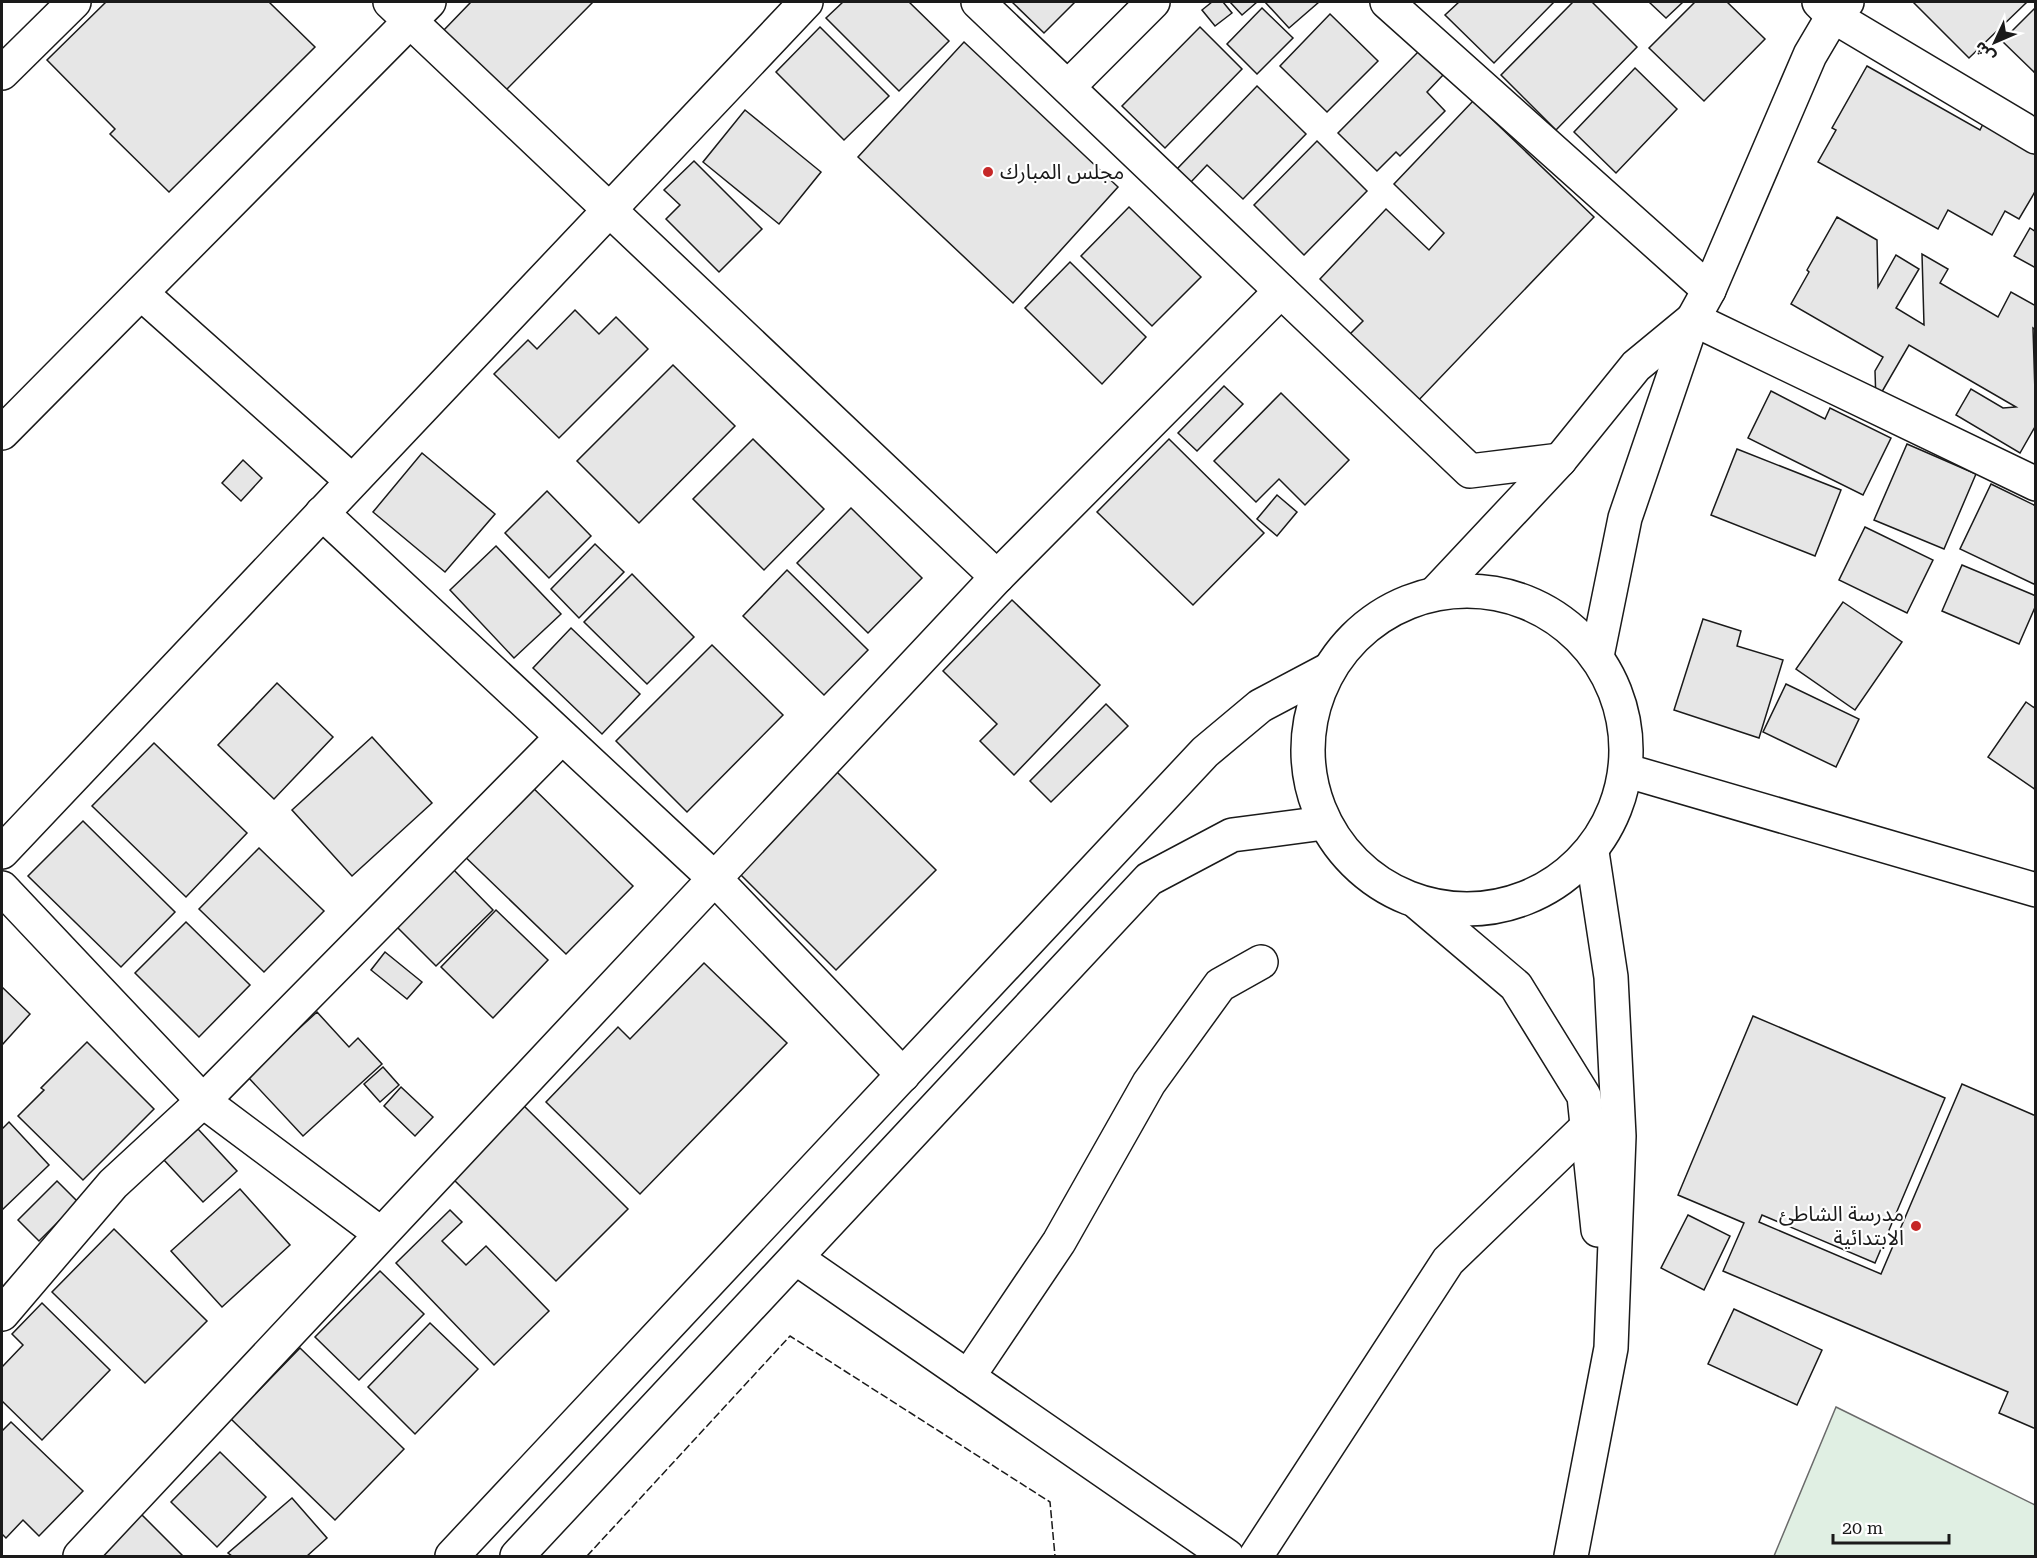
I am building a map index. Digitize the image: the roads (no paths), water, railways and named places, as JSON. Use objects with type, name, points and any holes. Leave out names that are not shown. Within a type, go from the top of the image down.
[{"type":"street","points":[[2,73],[74,2]]},
{"type":"street","points":[[2,852],[806,2]]},
{"type":"street","points":[[978,2],[1470,471],[1560,460]]},
{"type":"street","points":[[1068,87],[1154,2]]},
{"type":"street","points":[[1387,2],[1709,290]]},
{"type":"street","points":[[1597,656],[1625,518],[1693,320],[1709,290],[1833,6],[2036,137]]},
{"type":"street","points":[[2,433],[141,293],[410,8],[609,209],[997,577]]},
{"type":"street","points":[[80,1557],[997,577],[1281,291]]},
{"type":"street","points":[[141,293],[352,481]]},
{"type":"street","points":[[1437,591],[1560,460],[1636,366],[1693,320]]},
{"type":"street","points":[[1693,320],[2036,484]]},
{"type":"street","points":[[322,513],[715,879],[903,1075]]},
{"type":"street","points":[[1418,903],[1495,909],[1558,883],[1592,852],[1619,803],[1631,772],[1624,717],[1597,656],[1529,602],[1496,591],[1473,589],[1437,591],[1390,608],[1350,639],[1326,671],[1310,713],[1305,749],[1324,823],[1359,870],[1418,903],[1516,986],[1584,1096],[1611,1348]]},
{"type":"street","points":[[452,1557],[1205,752],[1260,706],[1326,671]]},
{"type":"street","points":[[2,1314],[113,1184],[203,1101],[562,737]]},
{"type":"street","points":[[1631,772],[2036,890]]},
{"type":"street","points":[[517,1557],[1149,879],[1232,835],[1324,823]]},
{"type":"street","points":[[1571,1557],[1611,1348],[1619,1136],[1611,977],[1592,852]]},
{"type":"street","points":[[2,888],[203,1101],[381,1234]]},
{"type":"street","points":[[968,1377],[1059,1242],[1149,1083],[1220,985],[1261,962]]},
{"type":"street","points":[[1256,1557],[1448,1261],[1588,1126]]},
{"type":"street","points":[[796,1258],[1227,1557]]},
{"type":"place","name":"مجلس المبارك","points":[[988,172]]},
{"type":"place","name":"مدرسة الشاطئ الابتدائية","points":[[1916,1226]]}]
